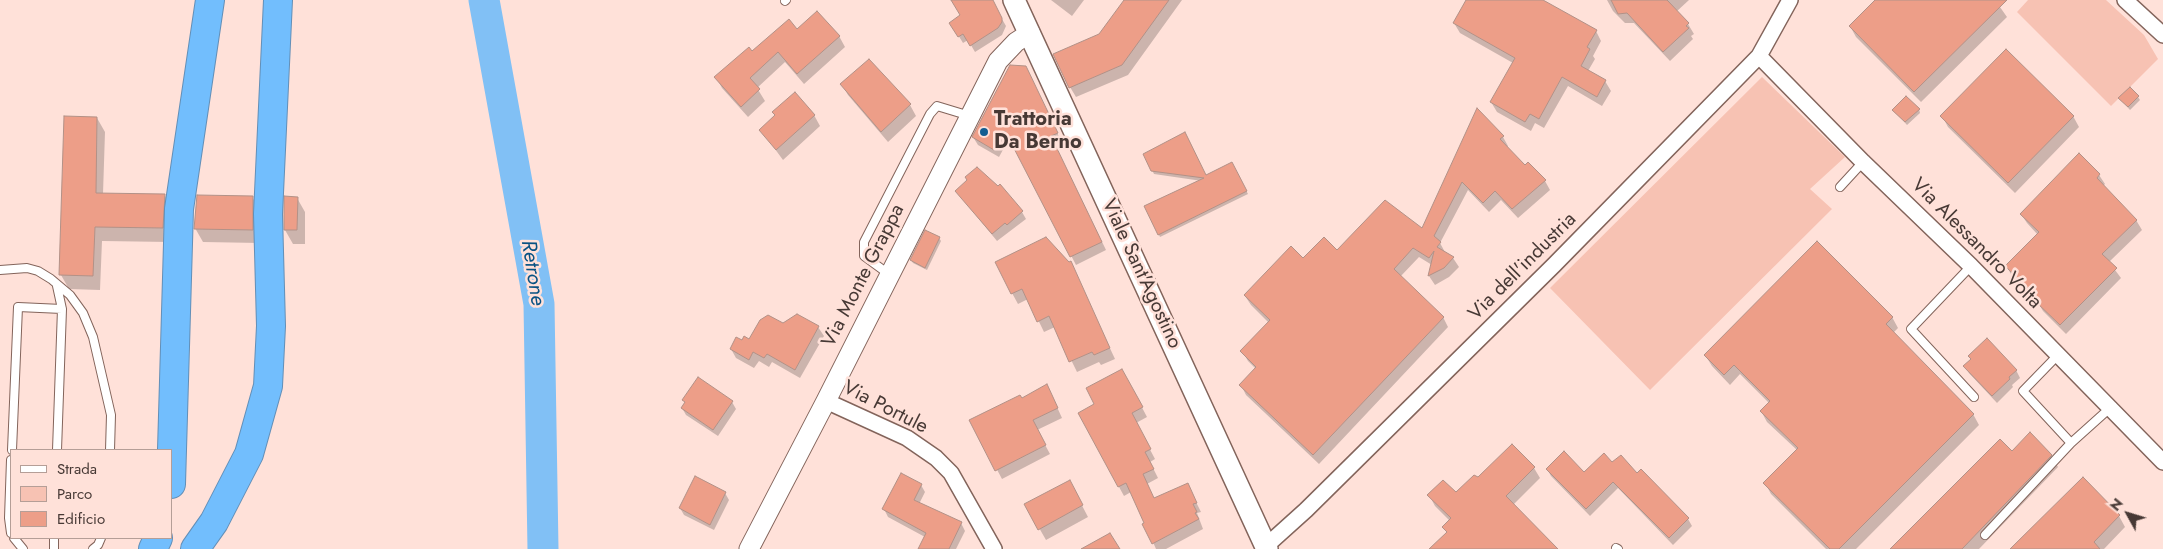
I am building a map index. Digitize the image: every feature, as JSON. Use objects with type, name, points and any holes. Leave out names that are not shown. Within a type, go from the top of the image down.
[{"type":"highway","points":[[172,450],[179,209],[210,0]]},
{"type":"highway","points":[[195,549],[214,522],[249,454],[268,386],[271,326],[268,214],[278,0]]},
{"type":"main road","name":"Viale Sant'Agostino","points":[[1014,0],[1266,548]]},
{"type":"street","name":"Via dell'industria","points":[[1266,548],[1554,265],[1759,56],[1790,0]]},
{"type":"street","points":[[2126,0],[2163,35]]},
{"type":"street","name":"Via Monte Grappa","points":[[749,549],[998,60],[1016,42],[1030,34]]},
{"type":"street","name":"Via Alessandro Volta","points":[[1759,56],[1863,162],[1971,266],[2163,462]]},
{"type":"street","name":"Via Portule","points":[[826,401],[907,438],[936,458],[951,474],[994,549]]},
{"type":"lane","points":[[890,275],[864,256],[864,242],[930,114],[937,106],[970,116]]},
{"type":"lane","points":[[1840,187],[1863,162]]},
{"type":"lane","points":[[1971,266],[1910,329],[1974,397]]},
{"type":"lane","points":[[0,270],[27,268],[38,271],[51,279],[70,296],[83,313],[93,337],[111,415],[110,449]]},
{"type":"lane","points":[[57,286],[62,310],[57,449]]},
{"type":"lane","points":[[12,449],[18,307],[62,310]]},
{"type":"lane","points":[[2058,355],[2023,391],[2071,444]]},
{"type":"lane","points":[[1985,535],[2071,444],[2110,408]]},
{"type":"lane","points":[[10,489],[10,526]]},
{"type":"lane","points":[[15,539],[24,549]]},
{"type":"lane","points":[[93,549],[98,545],[101,539]]},
{"type":"green space","points":[[2028,0],[2106,0],[2144,35],[2158,59],[2111,106],[2017,12]]},
{"type":"green space","points":[[1762,77],[1845,157],[1810,189],[1832,209],[1650,390],[1550,288]]},
{"type":"building","points":[[951,0],[993,0],[1002,18],[1002,22],[998,28],[970,46],[963,34],[958,37],[949,23],[960,15]]},
{"type":"building","points":[[1124,0],[1169,0],[1122,65],[1069,88],[1053,54],[1099,34]]},
{"type":"building","points":[[1466,0],[1543,0],[1597,30],[1587,47],[1590,49],[1581,66],[1606,80],[1597,97],[1562,77],[1539,119],[1530,114],[1525,122],[1490,102],[1515,58],[1453,23]]},
{"type":"building","points":[[1611,0],[1667,0],[1689,23],[1686,26],[1689,28],[1663,52],[1627,13],[1618,14]]},
{"type":"building","points":[[1875,0],[2007,0],[1914,92],[1849,26]]},
{"type":"building","points":[[817,11],[840,36],[797,74],[778,52],[750,78],[760,89],[741,107],[714,77],[749,47],[752,51],[789,19],[797,29]]},
{"type":"building","points":[[2006,49],[2074,116],[2008,183],[1940,116]]},
{"type":"building","points":[[869,59],[911,104],[881,132],[840,84]]},
{"type":"building","points":[[1010,65],[1026,66],[1058,133],[1051,136],[1102,242],[1070,257],[1005,131],[994,150],[972,137]]},
{"type":"building","points":[[2130,87],[2139,96],[2128,107],[2118,98]]},
{"type":"building","points":[[795,92],[815,115],[776,150],[759,130],[775,115],[772,112]]},
{"type":"building","points":[[1906,96],[1920,109],[1905,122],[1892,110]]},
{"type":"building","points":[[1477,108],[1504,136],[1500,139],[1525,165],[1528,162],[1546,180],[1512,209],[1495,191],[1483,203],[1462,182],[1434,236],[1441,242],[1437,247],[1454,257],[1444,268],[1428,276],[1434,251],[1429,258],[1413,248],[1394,269],[1444,317],[1313,455],[1239,385],[1256,367],[1240,351],[1270,320],[1244,295],[1291,246],[1303,258],[1324,237],[1337,250],[1385,200],[1422,228]]},
{"type":"building","points":[[64,116],[97,117],[96,193],[165,194],[163,228],[95,227],[93,276],[59,275]]},
{"type":"building","points":[[1185,132],[1206,175],[1232,162],[1247,191],[1158,235],[1144,206],[1204,178],[1151,171],[1143,154]]},
{"type":"building","points":[[2079,153],[2100,174],[2097,178],[2137,220],[2102,254],[2117,268],[2060,325],[2035,301],[2038,298],[2005,266],[2039,232],[2020,214]]},
{"type":"building","points":[[977,167],[998,186],[1000,184],[1023,211],[1007,225],[1005,223],[992,234],[955,191],[967,180],[965,177]]},
{"type":"building","points":[[197,195],[253,196],[253,230],[194,229]]},
{"type":"building","points":[[284,196],[298,197],[297,230],[284,230]]},
{"type":"building","points":[[925,230],[940,237],[925,268],[910,260]]},
{"type":"building","points":[[1046,237],[1069,262],[1071,261],[1110,348],[1094,355],[1092,352],[1069,362],[1049,316],[1037,322],[1022,289],[1011,294],[995,262]]},
{"type":"building","points":[[1817,241],[1893,317],[1886,324],[1974,414],[1839,549],[1830,549],[1763,483],[1798,448],[1760,411],[1770,401],[1734,365],[1724,375],[1704,355]]},
{"type":"building","points":[[797,314],[819,326],[795,370],[767,354],[764,358],[753,352],[749,360],[730,349],[736,337],[742,340],[744,336],[749,339],[760,320],[768,315],[783,323]]},
{"type":"building","points":[[1987,338],[2017,370],[1992,396],[1963,366],[1971,359],[1968,356]]},
{"type":"building","points":[[1122,369],[1143,407],[1132,413],[1151,449],[1145,452],[1154,469],[1143,474],[1154,498],[1188,483],[1197,503],[1193,504],[1199,519],[1152,544],[1126,483],[1118,487],[1078,413],[1094,404],[1086,388]]},
{"type":"building","points":[[698,377],[733,401],[713,430],[681,408],[685,402],[682,400]]},
{"type":"building","points":[[1047,384],[1058,408],[1033,420],[1046,445],[995,471],[969,420],[1020,395],[1022,398]]},
{"type":"building","points":[[2030,432],[2052,455],[1962,549],[1890,549],[2000,439],[2012,451]]},
{"type":"building","points":[[1512,444],[1535,467],[1506,496],[1558,549],[1429,549],[1447,532],[1442,527],[1451,518],[1427,495],[1443,480],[1456,492],[1474,475],[1478,477]]},
{"type":"building","points":[[1564,451],[1584,472],[1604,453],[1612,462],[1621,455],[1637,473],[1641,469],[1689,518],[1669,538],[1613,482],[1586,509],[1546,469]]},
{"type":"building","points":[[901,473],[922,484],[914,500],[962,522],[949,549],[918,549],[926,533],[882,509]]},
{"type":"building","points":[[695,476],[726,492],[710,525],[679,508]]},
{"type":"building","points":[[2083,477],[2120,515],[2094,542],[2100,549],[2010,549]]},
{"type":"building","points":[[1070,480],[1083,505],[1038,530],[1024,504]]},
{"type":"building","points":[[1110,533],[1120,549],[1081,549]]},
{"type":"waterway","name":"Retrone","points":[[484,0],[539,304],[543,549]]},
{"type":"place","name":"Trattoria Da Berno","points":[[984,132]]}]
